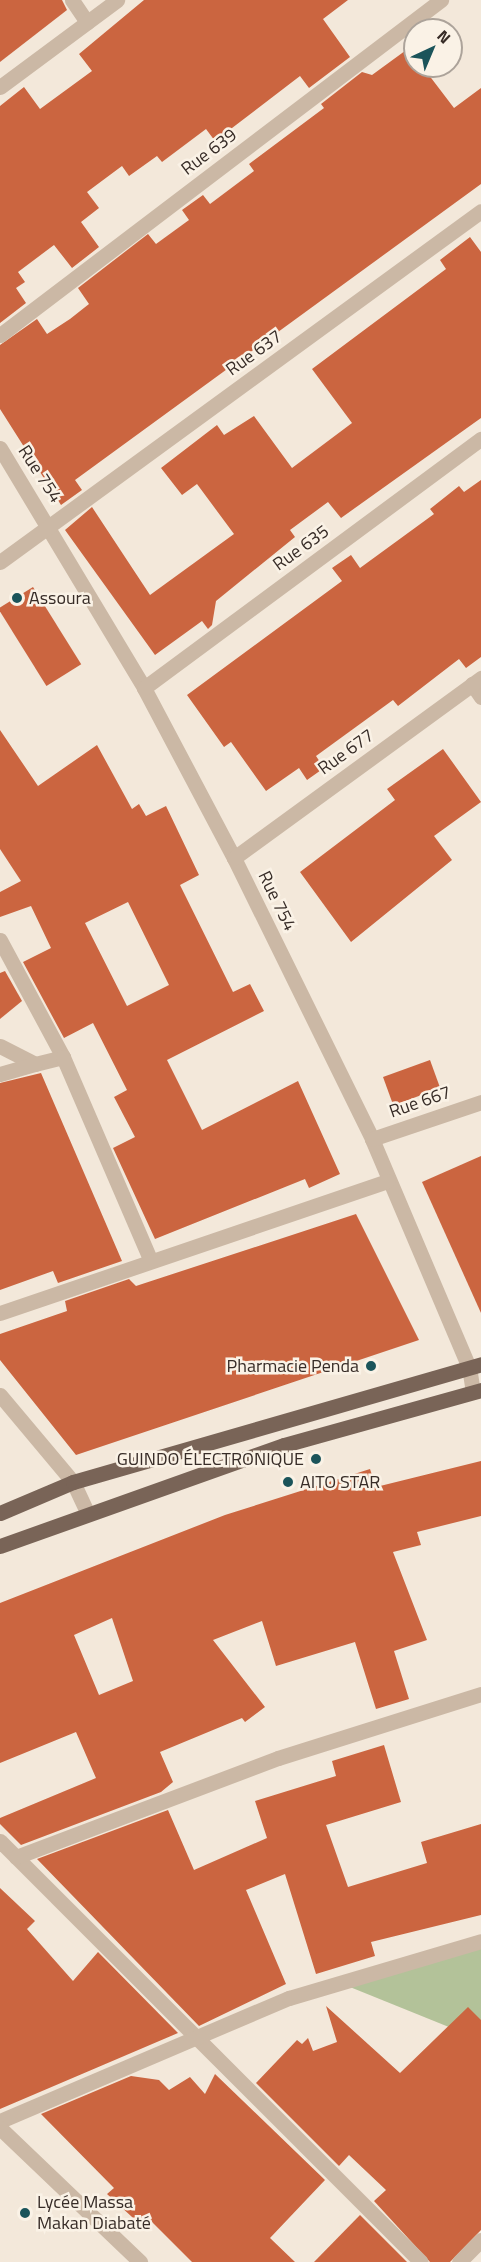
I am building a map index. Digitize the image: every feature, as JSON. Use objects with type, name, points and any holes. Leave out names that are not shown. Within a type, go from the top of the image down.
[{"type":"main road","points":[[0,1513],[73,1482],[475,1365]]},
{"type":"main road","points":[[0,1546],[87,1512],[284,1445],[477,1391]]},
{"type":"street","points":[[72,0],[87,22]]},
{"type":"street","points":[[0,87],[117,0]]},
{"type":"street","name":"Rue 639","points":[[0,335],[441,0]]},
{"type":"street","name":"Rue 637","points":[[0,562],[481,211]]},
{"type":"street","name":"Rue 635","points":[[144,688],[481,439]]},
{"type":"street","name":"Rue 754","points":[[0,448],[50,526],[144,688],[234,858],[372,1139],[387,1180],[475,1365],[477,1391]]},
{"type":"street","name":"Rue 677","points":[[234,858],[478,686]]},
{"type":"street","points":[[0,940],[63,1057],[151,1261]]},
{"type":"street","points":[[0,1046],[35,1064]]},
{"type":"street","points":[[0,1074],[63,1057]]},
{"type":"street","name":"Rue 667","points":[[372,1139],[481,1102]]},
{"type":"street","points":[[0,1312],[387,1180]]},
{"type":"street","points":[[0,1395],[73,1482],[87,1512]]},
{"type":"street","points":[[16,1857],[278,1758],[481,1695]]},
{"type":"street","points":[[0,1841],[421,2262]]},
{"type":"street","points":[[0,2121],[289,1998],[481,1941]]},
{"type":"street","points":[[0,2128],[140,2262]]},
{"type":"street","points":[[459,2262],[481,2240]]},
{"type":"green space","points":[[481,1941],[481,2040],[340,1983]]},
{"type":"building","points":[[0,0],[62,0],[67,10],[0,62]]},
{"type":"building","points":[[144,0],[348,0],[323,19],[350,57],[309,88],[300,76],[215,141],[206,129],[162,162],[157,156],[129,176],[122,166],[87,192],[99,208],[81,222],[99,247],[72,268],[54,245],[18,272],[25,282],[16,288],[26,303],[0,323],[0,106],[24,87],[40,109],[92,71],[79,54]]},
{"type":"building","points":[[403,52],[403,78],[431,78],[454,108],[481,88],[481,184],[75,480],[82,490],[61,505],[0,409],[0,345],[37,319],[47,334],[70,319],[89,304],[78,288],[148,234],[156,244],[189,220],[182,210],[203,195],[210,204],[254,171],[249,164],[324,108],[321,104],[362,72],[372,75]]},
{"type":"building","points":[[470,237],[481,252],[481,418],[341,518],[328,502],[290,530],[295,537],[216,601],[212,625],[208,629],[202,621],[155,655],[65,530],[92,507],[150,595],[234,534],[197,484],[182,495],[161,468],[217,425],[224,435],[254,416],[292,468],[352,423],[312,369],[446,269],[440,260]]},
{"type":"building","points":[[481,480],[481,657],[466,668],[459,659],[398,706],[393,700],[316,756],[324,768],[307,780],[299,768],[266,791],[231,742],[224,747],[187,695],[342,581],[332,568],[351,555],[360,568],[434,514],[430,509],[459,486],[464,492]]},
{"type":"building","points":[[33,587],[81,664],[46,686],[0,612],[0,608]]},
{"type":"building","points":[[0,730],[38,786],[97,745],[132,809],[139,804],[146,816],[166,806],[199,875],[180,885],[233,992],[250,984],[264,1011],[167,1060],[202,1130],[298,1081],[340,1174],[309,1188],[305,1179],[155,1239],[113,1148],[135,1137],[114,1097],[127,1090],[93,1023],[64,1038],[23,962],[51,948],[31,906],[0,917],[0,892],[21,881],[0,849]],"holes":[[[128,902],[169,985],[127,1006],[85,923]]]},
{"type":"building","points":[[443,749],[481,802],[434,836],[452,860],[351,942],[300,872],[395,800],[387,789]]},
{"type":"building","points":[[5,971],[22,1001],[0,1019],[0,973]]},
{"type":"building","points":[[430,1060],[440,1088],[393,1105],[383,1077]]},
{"type":"building","points":[[41,1073],[122,1261],[58,1283],[53,1271],[0,1290],[0,1083]]},
{"type":"building","points":[[481,1156],[481,1313],[422,1182]]},
{"type":"building","points":[[356,1214],[419,1340],[76,1455],[0,1360],[0,1334],[67,1311],[65,1301],[129,1279],[136,1286]]},
{"type":"building","points":[[481,1461],[481,1516],[417,1532],[421,1545],[393,1552],[427,1640],[394,1651],[409,1699],[376,1709],[355,1642],[276,1666],[262,1621],[213,1640],[265,1707],[245,1722],[242,1718],[160,1752],[173,1782],[161,1792],[21,1845],[0,1824],[0,1818],[96,1778],[76,1732],[0,1763],[0,1603],[225,1515],[370,1469],[376,1487]],"holes":[[[112,1618],[133,1681],[99,1695],[74,1635]]]},
{"type":"building","points":[[384,1745],[401,1802],[326,1825],[348,1887],[427,1863],[421,1842],[481,1824],[481,1915],[371,1942],[375,1956],[316,1974],[285,1874],[246,1890],[286,1984],[199,2026],[37,1859],[168,1810],[194,1870],[267,1838],[255,1801],[336,1776],[332,1761]]},
{"type":"building","points":[[0,1888],[35,1921],[27,1929],[73,1981],[98,1952],[178,2033],[0,2109]]},
{"type":"building","points":[[326,2006],[400,2073],[468,2007],[481,2020],[481,2230],[450,2262],[430,2262],[374,2201],[386,2190],[349,2155],[339,2166],[256,2083],[297,2040],[302,2044],[308,2038],[313,2051],[337,2042]]},
{"type":"building","points":[[215,2074],[325,2180],[270,2238],[295,2262],[192,2262],[151,2221],[144,2228],[107,2194],[114,2188],[41,2114],[131,2076],[159,2080],[169,2090],[190,2077],[205,2094]]},
{"type":"building","points":[[360,2215],[407,2262],[314,2262]]},
{"type":"place","name":"Assoura","points":[[17,598]]},
{"type":"place","name":"Pharmacie Penda","points":[[371,1366]]},
{"type":"place","name":"GUINDO ÉLECTRONIQUE","points":[[316,1459]]},
{"type":"place","name":"AITO STAR","points":[[288,1482]]},
{"type":"place","name":"Lycée Massa Makan Diabaté","points":[[25,2213]]}]
